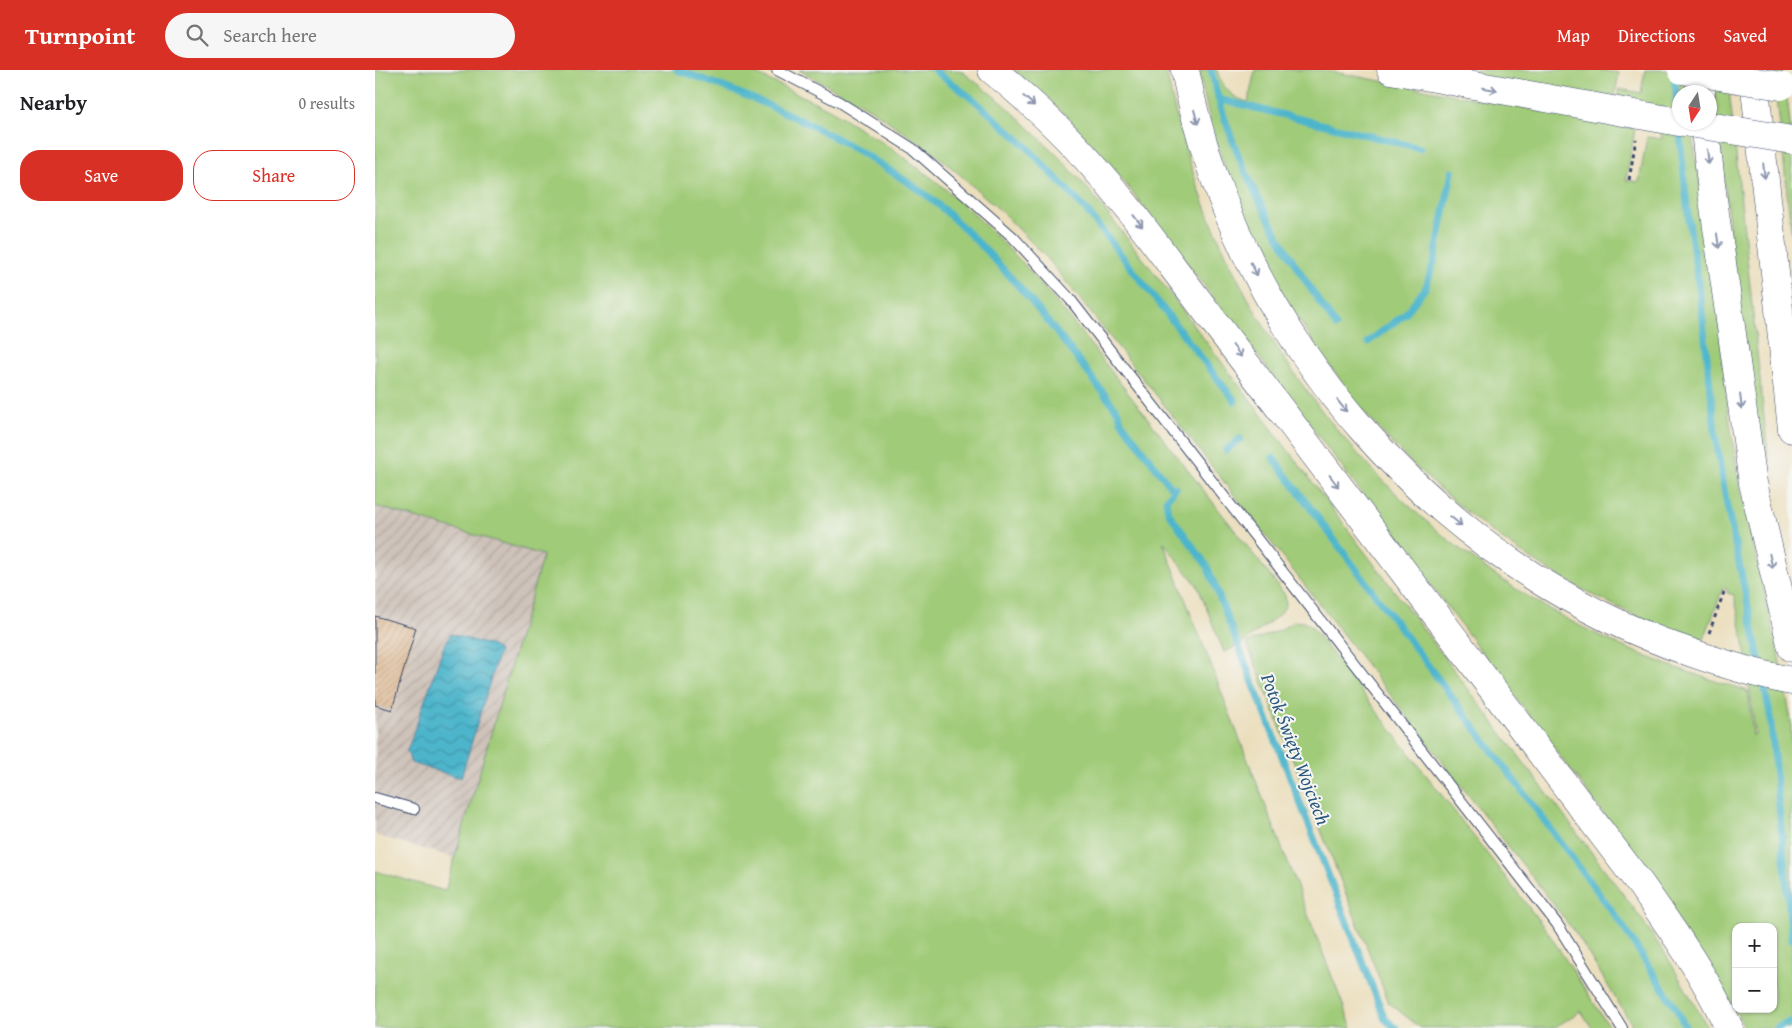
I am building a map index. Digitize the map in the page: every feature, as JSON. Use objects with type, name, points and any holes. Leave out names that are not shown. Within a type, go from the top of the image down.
[{"type":"highway","points":[[992,70],[1034,105],[1062,132],[1099,172],[1131,211],[1641,885],[1691,958],[1729,1028]]},
{"type":"highway","points":[[1185,70],[1195,115],[1215,178],[1236,232],[1257,276],[1298,345],[1334,396],[1395,466],[1433,503],[1464,528],[1529,575],[1557,592],[1612,621],[1642,634],[1689,652],[1748,671],[1792,682]]},
{"type":"highway","points":[[1391,70],[1642,126],[1672,123]]},
{"type":"highway","points":[[1682,70],[1786,87]]},
{"type":"highway","points":[[1698,70],[1700,85]]},
{"type":"highway","points":[[1753,70],[1792,429]]},
{"type":"highway","points":[[1717,128],[1792,140]]},
{"type":"highway","points":[[1705,130],[1753,483],[1792,648]]},
{"type":"lane","points":[[777,70],[839,102],[913,149],[1013,237],[1070,299],[1557,924],[1622,1028]]},
{"type":"lane","points":[[375,798],[414,809]]},
{"type":"path","points":[[1629,180],[1642,126]]},
{"type":"path","points":[[1707,636],[1724,592]]},
{"type":"shaded area","points":[[375,506],[543,555],[455,858],[375,835]]},
{"type":"green space","points":[[375,70],[748,70],[831,110],[894,150],[937,182],[975,215],[1023,263],[1072,321],[1285,595],[1286,605],[1280,614],[1242,644],[1224,652],[1197,585],[1163,542],[1352,1028],[375,1028],[375,871],[445,891],[543,555],[375,506]]},
{"type":"green space","points":[[799,70],[960,70],[1004,104],[1059,157],[1088,189],[1152,270],[1635,910],[1666,955],[1708,1028],[1634,1028],[1578,937],[1551,901],[1048,259],[1001,211],[943,160],[871,109]]},
{"type":"green space","points":[[1014,70],[1166,70],[1188,158],[1221,243],[1262,323],[1313,399],[1371,468],[1437,530],[1509,584],[1588,630],[1647,657],[1748,691],[1753,736],[1755,735],[1744,642],[1734,595],[1727,593],[1728,590],[1723,588],[1703,642],[1687,637],[1601,599],[1526,556],[1457,504],[1394,445],[1361,408],[1312,340],[1269,268],[1250,230],[1220,151],[1208,111],[1199,70],[1217,70],[1224,86],[1237,98],[1248,102],[1255,70],[1323,70],[1635,129],[1626,180],[1639,182],[1647,137],[1662,139],[1658,108],[1617,100],[1619,89],[1641,93],[1645,70],[1686,70],[1687,85],[1672,85],[1672,130],[1692,130],[1739,482],[1776,642],[1791,720],[1792,1028],[1745,1028],[1737,1013],[1777,1013],[1777,923],[1732,923],[1732,1005],[1616,830],[1227,315],[1129,188],[1075,126],[1046,97]]},
{"type":"green space","points":[[1429,70],[1599,70],[1619,73],[1613,104]]},
{"type":"green space","points":[[1712,70],[1727,70],[1773,514],[1744,363],[1717,116],[1717,85],[1714,85]]},
{"type":"green space","points":[[1774,70],[1784,70],[1792,141],[1792,240]]},
{"type":"green space","points":[[1294,621],[1310,625],[1547,931],[1610,1028],[1592,1028],[1581,1011],[1554,1028],[1421,1028],[1389,1003],[1247,643],[1280,630]]},
{"type":"water","points":[[451,634],[492,646],[499,651],[461,778],[411,763],[407,751],[444,646]]},
{"type":"building","points":[[375,616],[416,628],[392,710],[375,705]]},
{"type":"waterway","points":[[677,70],[762,102],[817,128],[870,157],[929,197],[982,246],[1029,299],[1118,412],[1121,421],[1173,490]]},
{"type":"waterway","points":[[934,70],[973,99],[1025,145],[1086,210],[1235,401]]},
{"type":"waterway","points":[[1211,70],[1220,105],[1232,139],[1261,204],[1296,266],[1336,326]]},
{"type":"waterway","points":[[1674,74],[1675,85]]},
{"type":"waterway","points":[[1218,99],[1420,148]]},
{"type":"waterway","points":[[1679,130],[1716,440],[1726,501],[1761,668]]},
{"type":"waterway","name":"Potok Święty Wojciech","points":[[1368,342],[1405,314],[1426,287],[1435,258],[1452,172]]},
{"type":"waterway","name":"Potok Święty Wojciech","points":[[1226,450],[1240,439]]},
{"type":"waterway","points":[[1273,458],[1618,919],[1675,1007],[1686,1028]]},
{"type":"waterway","name":"Potok Święty Wojciech","points":[[1176,488],[1166,500],[1168,512],[1207,566],[1385,1019],[1396,1028]]},
{"type":"waterway","points":[[1763,681],[1770,714],[1792,939]]},
{"type":"waterway","points":[[1777,1028],[1792,1021]]}]
